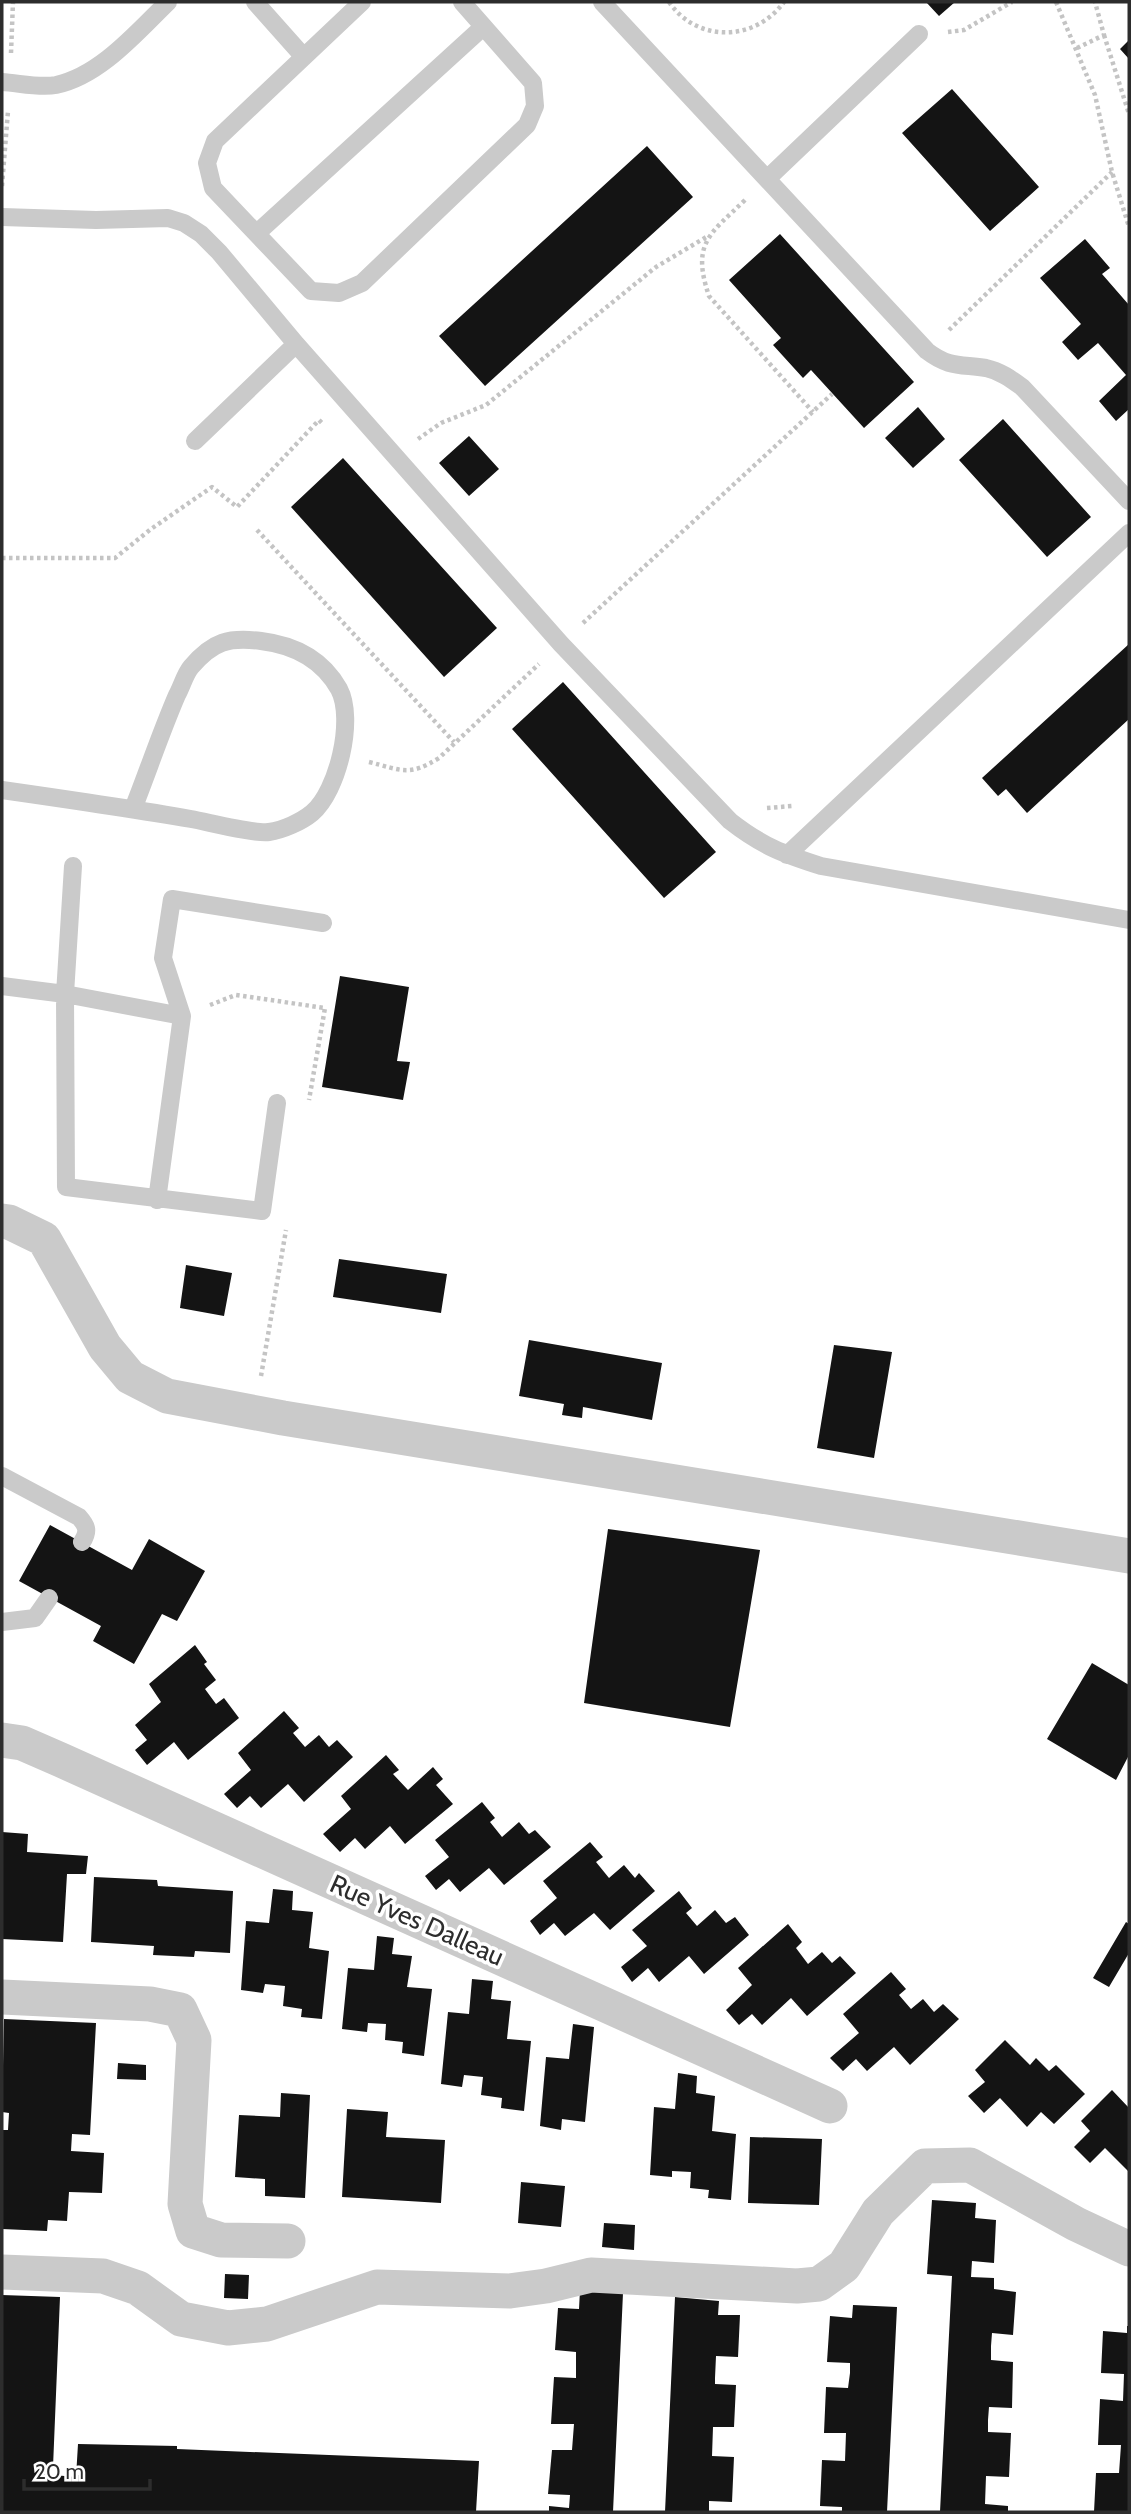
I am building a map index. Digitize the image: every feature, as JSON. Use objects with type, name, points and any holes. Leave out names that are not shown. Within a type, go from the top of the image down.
[{"type":"street","points":[[2,1222],[9,1222],[44,1239],[105,1347],[130,1377],[167,1396],[283,1418],[1129,1556]]},
{"type":"street","name":"Rue Yves Dalleau","points":[[2,1740],[22,1744],[61,1760],[830,2105]]},
{"type":"street","points":[[2,1997],[150,2004],[180,2010],[194,2040],[185,2204],[193,2231],[221,2240],[288,2241]]},
{"type":"street","points":[[2,2272],[103,2276],[138,2288],[181,2319],[228,2328],[267,2324],[377,2287],[510,2291],[591,2275],[797,2286],[819,2284],[844,2266],[878,2212],[925,2166],[970,2165],[1076,2224],[1129,2249]]},
{"type":"lane","points":[[2,82],[55,85],[81,75],[114,55],[167,2]]},
{"type":"lane","points":[[255,2],[303,56]]},
{"type":"lane","points":[[362,2],[215,141],[207,163],[213,188],[311,291],[339,293],[362,283],[527,125],[535,106],[533,83],[462,2]]},
{"type":"lane","points":[[602,2],[927,351],[940,361],[955,366],[989,369],[1022,387],[1129,501]]},
{"type":"lane","points":[[257,233],[483,27]]},
{"type":"lane","points":[[767,179],[919,34]]},
{"type":"lane","points":[[2,217],[96,220],[168,218],[184,223],[201,234],[561,644],[730,821],[755,841],[821,866],[1129,920]]},
{"type":"lane","points":[[195,440],[296,344]]},
{"type":"lane","points":[[787,855],[1129,533]]},
{"type":"lane","points":[[2,790],[267,832],[289,826],[313,813],[328,794],[341,755],[346,716],[340,691],[324,668],[304,652],[276,642],[236,638],[212,647],[190,668],[171,709],[133,809]]},
{"type":"lane","points":[[73,866],[65,994],[66,1187],[262,1211],[278,1102]]},
{"type":"lane","points":[[157,1200],[183,1016],[163,958],[172,899],[323,923]]},
{"type":"lane","points":[[2,986],[65,994],[183,1016]]},
{"type":"lane","points":[[2,1476],[79,1517],[86,1526],[87,1534],[82,1542]]},
{"type":"lane","points":[[2,1622],[35,1618],[50,1598]]},
{"type":"path","points":[[669,2],[676,12],[693,25],[712,32],[732,33],[752,29],[769,19],[784,2]]},
{"type":"path","points":[[919,34],[964,30],[1012,2]]},
{"type":"path","points":[[1056,2],[1095,94],[1112,172],[1129,227]]},
{"type":"path","points":[[1095,2],[1129,114]]},
{"type":"path","points":[[1077,48],[1104,35]]},
{"type":"path","points":[[927,351],[1112,172]]},
{"type":"path","points":[[767,179],[708,236],[703,255],[702,276],[709,296],[813,412]]},
{"type":"path","points":[[341,755],[408,772],[431,763],[832,394]]},
{"type":"path","points":[[257,530],[454,742]]},
{"type":"path","points":[[758,805],[789,808],[800,802]]},
{"type":"building","points":[[926,2],[955,2],[939,16]]},
{"type":"building","points":[[1129,40],[1129,59],[1120,49]]},
{"type":"building","points":[[952,89],[1039,187],[990,231],[902,133]]},
{"type":"building","points":[[647,146],[693,197],[485,386],[439,336]]},
{"type":"building","points":[[780,234],[914,382],[864,428],[811,370],[803,378],[773,345],[781,338],[729,280]]},
{"type":"building","points":[[1085,239],[1110,268],[1102,274],[1129,305],[1129,409],[1116,421],[1099,401],[1126,375],[1098,343],[1078,360],[1062,342],[1081,324],[1040,278]]},
{"type":"building","points":[[918,407],[945,439],[913,468],[885,438]]},
{"type":"building","points":[[1003,419],[1091,517],[1047,557],[959,460]]},
{"type":"building","points":[[469,436],[499,469],[469,496],[439,463]]},
{"type":"building","points":[[343,458],[497,628],[444,677],[291,507]]},
{"type":"building","points":[[1129,644],[1129,719],[1027,813],[1006,789],[998,796],[982,778]]},
{"type":"building","points":[[563,682],[716,852],[664,898],[512,729]]},
{"type":"building","points":[[340,976],[409,987],[397,1061],[410,1062],[403,1100],[322,1087]]},
{"type":"building","points":[[339,1259],[447,1274],[441,1313],[333,1297]]},
{"type":"building","points":[[186,1265],[232,1273],[224,1316],[180,1308]]},
{"type":"building","points":[[529,1340],[662,1363],[652,1420],[583,1407],[582,1418],[562,1415],[564,1404],[519,1396]]},
{"type":"building","points":[[834,1345],[892,1352],[874,1458],[817,1448]]},
{"type":"building","points":[[50,1525],[132,1570],[149,1539],[205,1571],[177,1621],[162,1614],[134,1664],[93,1641],[101,1626],[19,1581]]},
{"type":"building","points":[[608,1529],[760,1550],[730,1727],[584,1703]]},
{"type":"building","points":[[195,1645],[216,1680],[205,1689],[216,1704],[224,1698],[239,1718],[188,1760],[174,1742],[147,1765],[135,1750],[147,1740],[135,1725],[161,1702],[149,1684]]},
{"type":"building","points":[[1092,1663],[1129,1685],[1129,1755],[1116,1780],[1047,1739]]},
{"type":"building","points":[[284,1711],[299,1728],[293,1733],[305,1747],[319,1735],[329,1747],[337,1740],[353,1757],[304,1802],[288,1784],[261,1808],[250,1796],[237,1808],[224,1794],[251,1770],[238,1753]]},
{"type":"building","points":[[386,1755],[399,1770],[393,1774],[408,1790],[433,1767],[443,1779],[436,1785],[453,1804],[405,1844],[390,1826],[365,1849],[355,1838],[340,1852],[323,1834],[351,1809],[341,1796]]},
{"type":"building","points":[[482,1802],[495,1818],[490,1822],[502,1837],[519,1822],[529,1834],[535,1830],[551,1847],[504,1885],[489,1868],[460,1892],[449,1879],[436,1890],[425,1876],[449,1857],[435,1840]]},
{"type":"building","points":[[2,1832],[28,1834],[27,1852],[88,1856],[86,1874],[67,1874],[63,1942],[2,1939]]},
{"type":"building","points":[[590,1842],[603,1857],[596,1862],[609,1878],[624,1865],[635,1878],[639,1873],[655,1891],[610,1930],[594,1913],[565,1936],[554,1923],[540,1935],[530,1921],[557,1898],[543,1881]]},
{"type":"building","points":[[94,1877],[157,1880],[158,1886],[233,1891],[230,1953],[195,1951],[194,1957],[153,1955],[154,1946],[91,1942]]},
{"type":"building","points":[[273,1889],[293,1891],[292,1910],[313,1912],[309,1948],[329,1951],[322,2019],[301,2017],[302,2009],[283,2006],[285,1986],[265,1984],[263,1993],[241,1990],[246,1921],[269,1923]]},
{"type":"building","points":[[679,1891],[692,1908],[686,1913],[697,1926],[715,1910],[726,1923],[735,1917],[749,1935],[704,1974],[689,1956],[659,1982],[648,1968],[632,1982],[621,1967],[647,1946],[632,1930]]},
{"type":"building","points":[[1126,1922],[1129,1924],[1129,1953],[1109,1987],[1093,1978]]},
{"type":"building","points":[[788,1924],[802,1942],[796,1948],[808,1964],[822,1952],[832,1963],[840,1956],[856,1973],[807,2016],[791,1998],[762,2025],[752,2014],[739,2025],[726,2010],[752,1985],[738,1968]]},
{"type":"building","points":[[377,1936],[394,1938],[392,1954],[412,1956],[407,1987],[432,1989],[424,2056],[402,2053],[403,2042],[385,2040],[386,2024],[368,2023],[367,2032],[342,2029],[348,1968],[374,1970]]},
{"type":"building","points":[[891,1972],[906,1989],[899,1995],[911,2009],[923,1999],[934,2012],[943,2004],[959,2019],[910,2065],[894,2047],[867,2071],[856,2059],[843,2071],[830,2058],[859,2033],[843,2014]]},
{"type":"building","points":[[472,1979],[493,1981],[491,1999],[511,2001],[507,2039],[531,2041],[524,2111],[501,2108],[502,2098],[481,2095],[483,2077],[464,2075],[462,2087],[441,2084],[448,2012],[469,2014]]},
{"type":"building","points":[[4,2019],[96,2023],[90,2135],[72,2134],[71,2151],[104,2153],[102,2193],[69,2192],[67,2221],[48,2220],[47,2231],[2,2229],[2,2130],[8,2130],[9,2113],[2,2112]]},
{"type":"building","points":[[573,2024],[594,2027],[585,2122],[562,2119],[561,2130],[540,2126],[546,2057],[569,2059]]},
{"type":"building","points":[[1005,2040],[1030,2065],[1036,2058],[1049,2071],[1056,2065],[1085,2094],[1054,2124],[1041,2112],[1027,2127],[1000,2098],[984,2113],[968,2096],[985,2082],[975,2070]]},
{"type":"building","points":[[118,2063],[146,2065],[146,2080],[117,2079]]},
{"type":"building","points":[[678,2073],[697,2076],[696,2093],[715,2096],[712,2131],[736,2134],[731,2200],[708,2198],[709,2190],[690,2188],[691,2172],[672,2171],[672,2177],[650,2175],[654,2107],[675,2109]]},
{"type":"building","points":[[1112,2090],[1129,2108],[1129,2172],[1105,2148],[1090,2163],[1074,2147],[1090,2131],[1081,2121]]},
{"type":"building","points":[[281,2093],[310,2095],[305,2198],[265,2196],[265,2179],[235,2177],[239,2115],[280,2117]]},
{"type":"building","points":[[347,2109],[388,2112],[386,2137],[445,2140],[441,2203],[342,2197]]},
{"type":"building","points":[[750,2137],[822,2139],[819,2205],[748,2203]]},
{"type":"building","points":[[521,2182],[565,2186],[561,2227],[518,2223]]},
{"type":"building","points":[[932,2200],[976,2203],[975,2218],[996,2220],[994,2263],[972,2261],[971,2277],[994,2278],[994,2289],[1016,2292],[1013,2335],[992,2333],[991,2346],[991,2360],[1013,2362],[1012,2408],[989,2407],[988,2420],[988,2432],[1011,2433],[1009,2477],[986,2476],[985,2504],[1008,2506],[1008,2512],[940,2512],[952,2276],[927,2274]]},
{"type":"building","points":[[604,2223],[635,2225],[634,2250],[602,2247]]},
{"type":"building","points":[[225,2274],[249,2275],[248,2299],[224,2298]]},
{"type":"building","points":[[580,2290],[623,2293],[613,2512],[549,2512],[549,2506],[569,2508],[570,2495],[548,2494],[552,2450],[572,2450],[574,2424],[551,2424],[554,2377],[576,2378],[576,2352],[555,2350],[558,2308],[579,2309]]},
{"type":"building","points":[[2,2295],[60,2297],[53,2467],[43,2467],[42,2474],[76,2477],[78,2444],[177,2446],[177,2449],[479,2461],[476,2512],[2,2512]]},
{"type":"building","points":[[675,2297],[719,2301],[718,2315],[740,2315],[738,2357],[716,2356],[715,2378],[715,2384],[736,2385],[734,2427],[713,2427],[712,2456],[734,2457],[732,2502],[709,2501],[709,2512],[665,2512]]},
{"type":"building","points":[[853,2305],[897,2307],[887,2512],[842,2512],[842,2507],[820,2506],[822,2460],[845,2461],[846,2433],[824,2433],[826,2387],[848,2388],[850,2373],[850,2363],[827,2362],[830,2316],[852,2318]]},
{"type":"building","points":[[1127,2326],[1129,2512],[1094,2512],[1096,2473],[1119,2473],[1121,2445],[1098,2445],[1100,2399],[1123,2401],[1124,2374],[1101,2373],[1103,2331],[1127,2333]]}]
